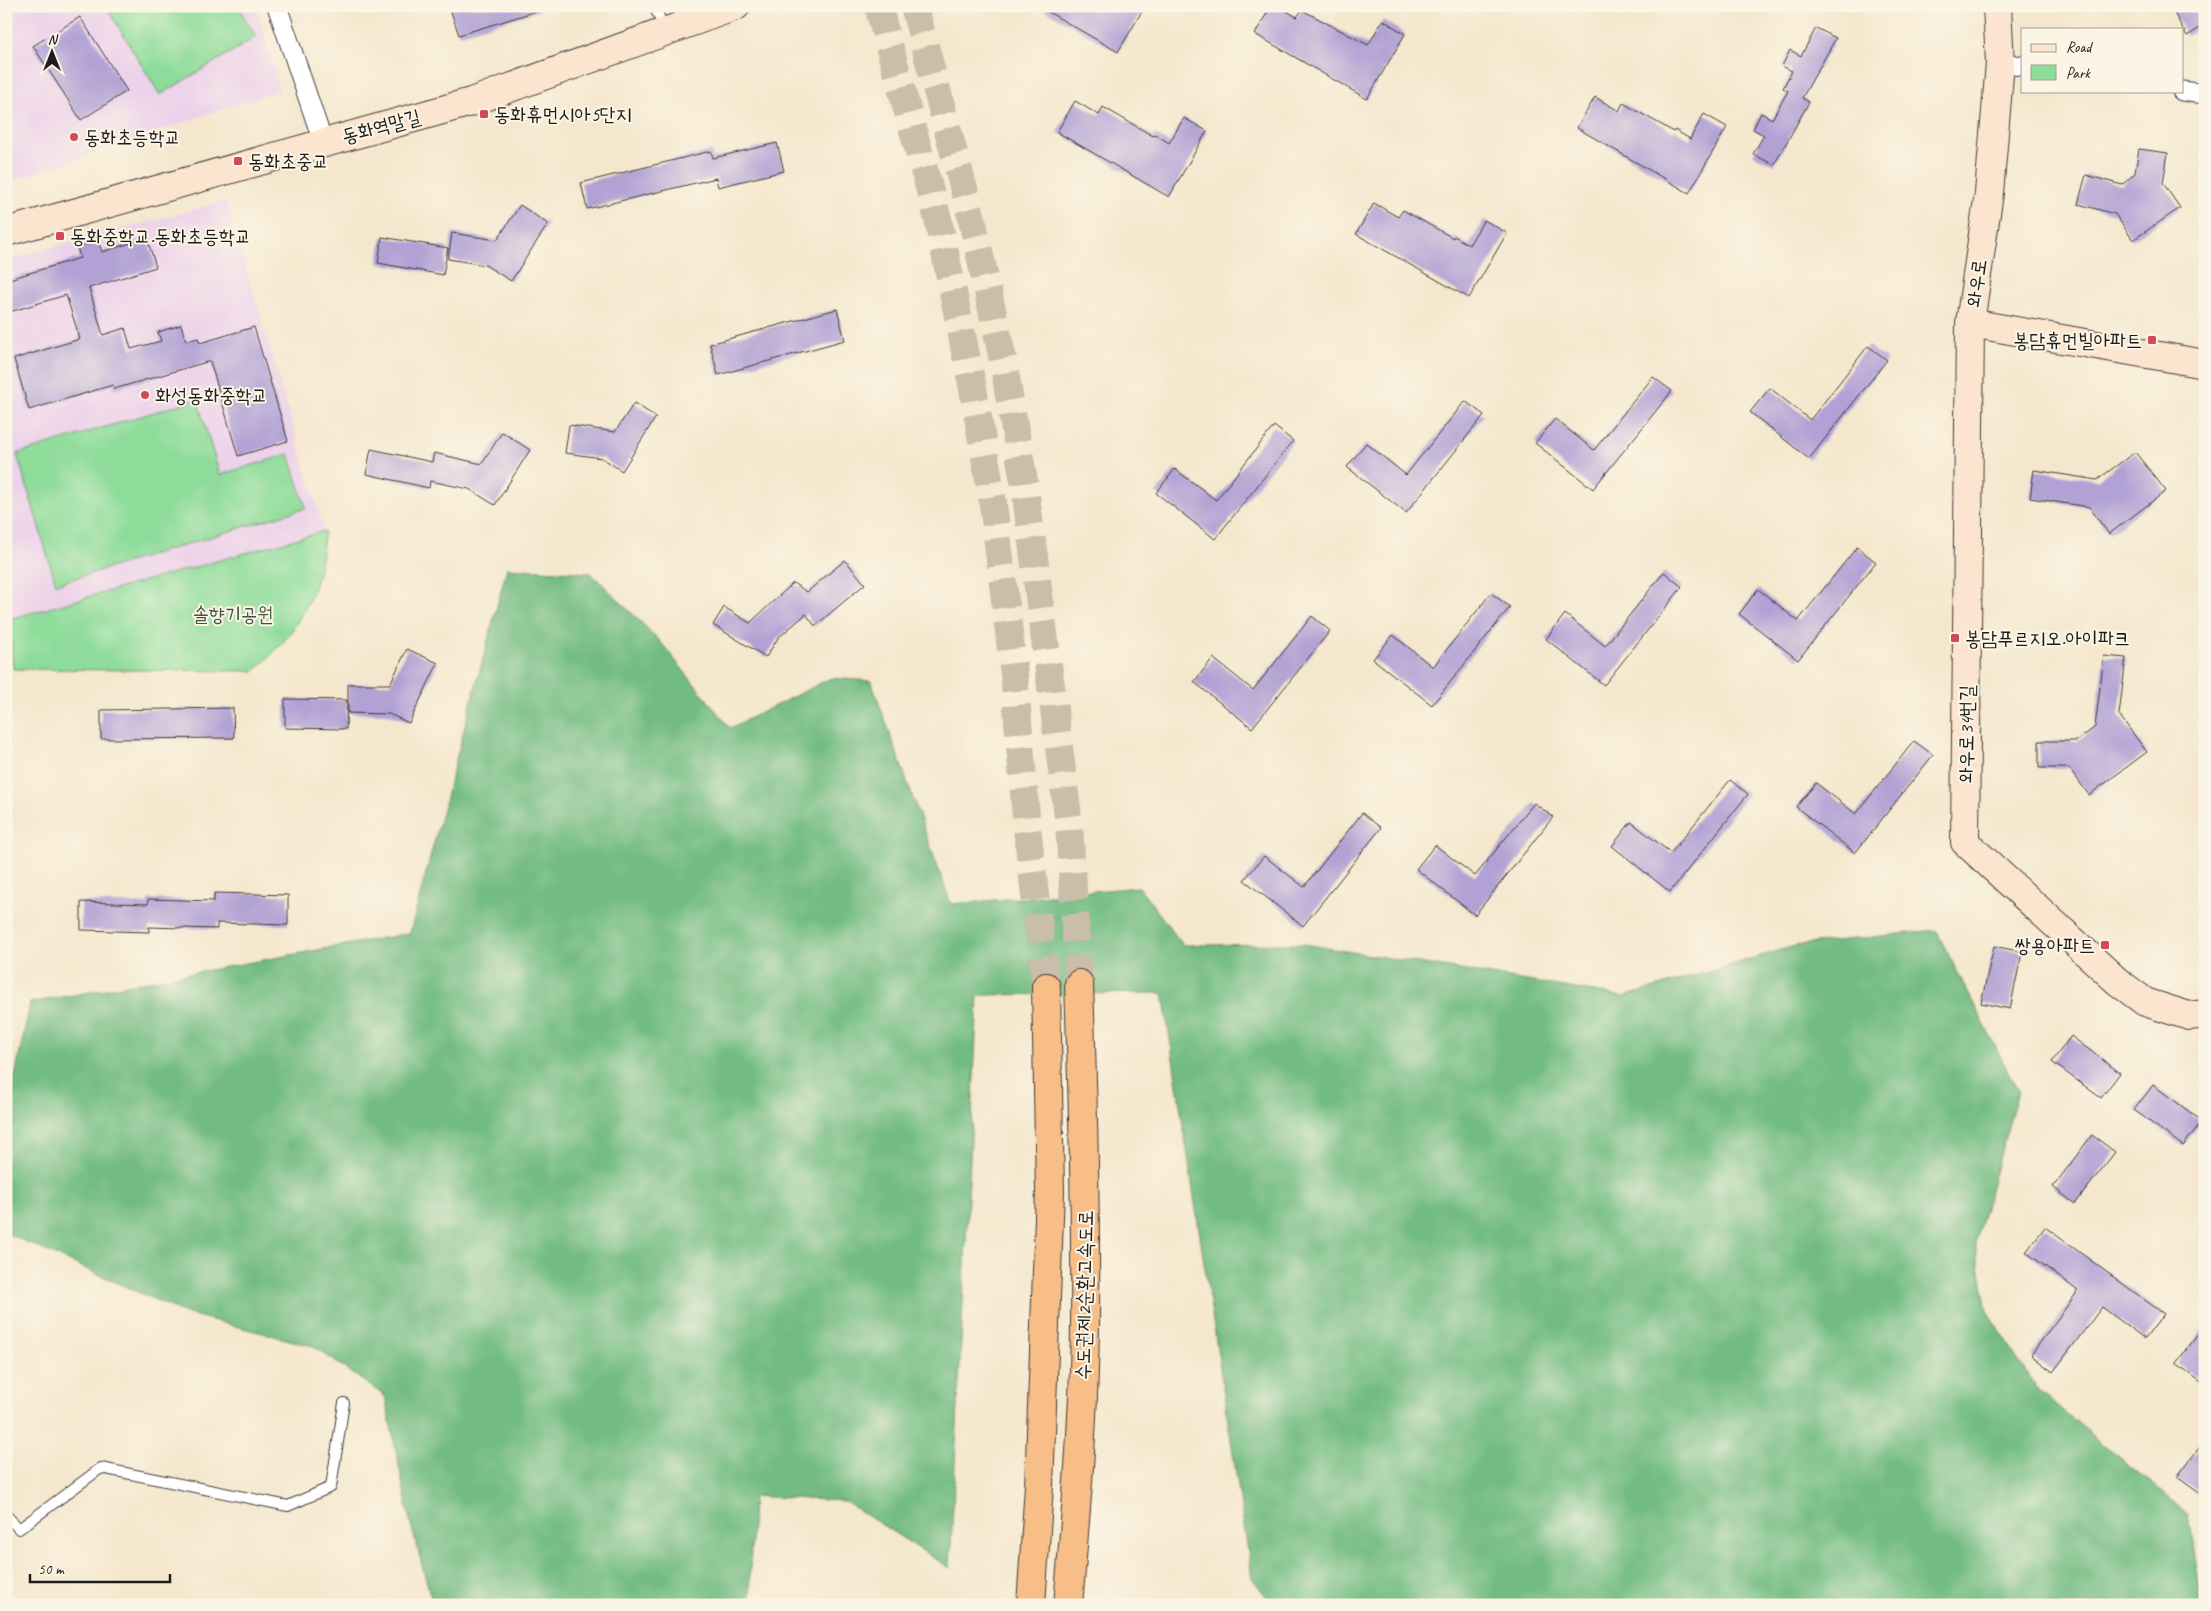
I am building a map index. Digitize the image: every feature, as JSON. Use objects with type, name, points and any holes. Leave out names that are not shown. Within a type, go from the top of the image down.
[{"type":"highway","name":"수도권제2순환고속도로","points":[[1068,1605],[1080,1452],[1085,1327],[1086,1203],[1078,984]]},
{"type":"highway","name":"수도권제2순환고속도로","points":[[1031,1605],[1040,1477],[1050,1191],[1046,988]]},
{"type":"street","points":[[277,6],[323,142]]},
{"type":"street","name":"동화역말길","points":[[6,232],[471,102],[736,6]]},
{"type":"street","name":"와우로","points":[[1997,6],[2011,65],[1989,192],[1970,323],[2205,364]]},
{"type":"street","points":[[2184,91],[2205,94]]},
{"type":"street","name":"와우로34번길","points":[[1970,323],[1965,842],[2117,981],[2145,1002],[2189,1016],[2205,1014]]},
{"type":"lane","points":[[654,6],[666,32]]},
{"type":"lane","points":[[6,1515],[18,1529],[100,1468],[288,1506],[331,1487],[344,1403]]},
{"type":"shaded area","name":"동화초등학교","points":[[6,6],[254,6],[260,17],[279,90],[6,183]]},
{"type":"shaded area","name":"화성동화중학교","points":[[226,201],[324,531],[6,620],[6,260]]},
{"type":"green space","points":[[106,6],[238,6],[256,37],[160,95]]},
{"type":"green space","points":[[197,399],[220,475],[289,454],[306,508],[56,584],[17,454]]},
{"type":"green space","name":"솔향기공원","points":[[324,531],[318,572],[313,591],[305,609],[284,641],[254,671],[13,669],[10,634],[6,620]]},
{"type":"green space","points":[[507,568],[591,573],[658,639],[730,728],[831,678],[871,681],[951,904],[1139,887],[1183,945],[1304,944],[1624,997],[1798,945],[1936,930],[2018,1091],[1975,1243],[1987,1311],[2039,1391],[2189,1515],[2202,1605],[1273,1605],[1252,1578],[1163,993],[978,995],[950,1568],[844,1501],[753,1496],[750,1576],[751,1605],[433,1605],[410,1521],[385,1396],[313,1346],[185,1313],[6,1233],[6,1121],[30,1003],[410,933]]},
{"type":"building","points":[[449,6],[539,6],[540,10],[459,35]]},
{"type":"building","points":[[1038,6],[1145,6],[1118,52]]},
{"type":"building","points":[[1271,6],[1278,6],[1297,17],[1302,10],[1368,45],[1383,20],[1405,34],[1367,99],[1255,34]]},
{"type":"building","points":[[2170,6],[2205,6],[2205,25],[2187,36]]},
{"type":"building","points":[[80,17],[127,91],[81,120],[33,46]]},
{"type":"building","points":[[1816,28],[1836,38],[1802,98],[1809,102],[1774,165],[1753,154],[1764,135],[1753,129],[1761,113],[1772,119],[1788,91],[1783,88],[1792,71],[1782,66],[1790,50],[1801,56]]},
{"type":"building","points":[[1595,97],[1619,111],[1623,103],[1690,139],[1704,114],[1727,127],[1689,193],[1577,128]]},
{"type":"building","points":[[1075,101],[1099,115],[1103,107],[1153,136],[1155,134],[1169,143],[1184,118],[1207,131],[1169,197],[1057,132]]},
{"type":"building","points":[[777,143],[784,171],[718,187],[716,178],[587,209],[581,183],[711,151],[713,158]]},
{"type":"building","points":[[2139,149],[2168,153],[2163,183],[2180,208],[2133,240],[2115,214],[2078,204],[2086,175],[2122,185],[2135,173]]},
{"type":"building","points":[[1374,203],[1398,217],[1403,210],[1469,245],[1484,220],[1507,233],[1469,298],[1356,234]]},
{"type":"building","points":[[520,205],[548,224],[511,281],[485,265],[448,259],[452,233],[497,240]]},
{"type":"building","points":[[382,237],[448,248],[443,275],[378,263]]},
{"type":"building","points":[[147,238],[156,267],[89,288],[103,335],[125,328],[131,349],[161,341],[158,332],[181,325],[186,341],[198,338],[200,343],[254,327],[288,441],[238,456],[210,361],[114,389],[113,385],[29,410],[14,359],[80,339],[66,295],[6,313],[6,280],[80,258],[77,247],[98,241],[102,252]]},
{"type":"building","points":[[837,309],[845,340],[718,375],[710,344]]},
{"type":"building","points":[[1868,346],[1887,360],[1809,459],[1750,412],[1770,388],[1810,420]]},
{"type":"building","points":[[1653,377],[1672,391],[1593,489],[1535,443],[1555,419],[1594,450]]},
{"type":"building","points":[[1465,401],[1484,415],[1406,513],[1347,467],[1366,443],[1406,475]]},
{"type":"building","points":[[634,403],[656,417],[622,471],[602,458],[565,453],[569,425],[615,432]]},
{"type":"building","points":[[1274,426],[1293,441],[1215,539],[1156,493],[1175,469],[1216,500]]},
{"type":"building","points":[[502,432],[530,450],[495,505],[469,489],[430,481],[429,488],[366,474],[371,449],[432,462],[434,453],[482,464]]},
{"type":"building","points":[[2135,452],[2166,491],[2109,534],[2089,507],[2030,498],[2034,470],[2097,480]]},
{"type":"building","points":[[1857,547],[1876,562],[1798,660],[1739,614],[1758,589],[1798,621]]},
{"type":"building","points":[[845,560],[865,584],[815,626],[806,614],[778,638],[766,657],[713,625],[724,607],[750,623],[793,583],[807,592]]},
{"type":"building","points":[[1664,572],[1682,587],[1604,685],[1546,639],[1565,614],[1605,646]]},
{"type":"building","points":[[1491,593],[1510,607],[1432,705],[1373,659],[1393,635],[1433,667]]},
{"type":"building","points":[[1312,616],[1330,631],[1252,728],[1194,682],[1213,658],[1253,690]]},
{"type":"building","points":[[407,649],[438,663],[409,723],[389,714],[348,713],[348,684],[390,684]]},
{"type":"building","points":[[2104,656],[2126,658],[2119,715],[2147,752],[2089,795],[2069,768],[2039,768],[2039,741],[2077,741],[2095,727]]},
{"type":"building","points":[[285,699],[347,700],[346,729],[285,728]]},
{"type":"building","points":[[233,708],[234,738],[101,739],[101,710]]},
{"type":"building","points":[[1914,741],[1933,755],[1855,853],[1796,807],[1816,783],[1856,814]]},
{"type":"building","points":[[1730,780],[1748,794],[1670,892],[1612,846],[1631,822],[1671,853]]},
{"type":"building","points":[[1534,803],[1553,817],[1475,915],[1416,869],[1435,845],[1475,876]]},
{"type":"building","points":[[1362,813],[1381,828],[1303,926],[1244,880],[1264,856],[1304,887]]},
{"type":"building","points":[[214,893],[288,895],[288,925],[217,923],[217,929],[149,927],[149,932],[81,930],[81,902],[148,904],[148,899],[214,901]]},
{"type":"building","points":[[1994,946],[2022,952],[2010,1009],[1981,1003]]},
{"type":"building","points":[[2071,1036],[2120,1073],[2101,1098],[2052,1062]]},
{"type":"building","points":[[2153,1085],[2202,1121],[2183,1146],[2134,1110]]},
{"type":"building","points":[[2092,1135],[2115,1152],[2075,1204],[2053,1187]]},
{"type":"building","points":[[2045,1227],[2164,1314],[2145,1339],[2102,1307],[2053,1372],[2031,1355],[2078,1291],[2026,1252]]},
{"type":"building","points":[[2205,1325],[2205,1385],[2176,1363]]},
{"type":"building","points":[[2205,1440],[2205,1497],[2177,1477]]},
{"type":"tunnel","points":[[878,6],[938,219],[973,389],[993,503],[1014,673],[1027,828],[1046,987]]},
{"type":"tunnel","points":[[914,6],[971,215],[1002,355],[1024,481],[1069,824],[1079,984]]},
{"type":"place","name":"동화휴먼시아5단지","points":[[484,114]]},
{"type":"place","name":"동화초등학교","points":[[74,137]]},
{"type":"place","name":"동화초중교","points":[[238,161]]},
{"type":"place","name":"동화중학교.동화초등학교","points":[[60,236]]},
{"type":"place","name":"봉담휴먼빌아파트","points":[[2152,340]]},
{"type":"place","name":"화성동화중학교","points":[[145,395]]},
{"type":"place","name":"봉담푸르지오.아이파크","points":[[1955,638]]},
{"type":"place","name":"쌍용아파트","points":[[2105,945]]}]
